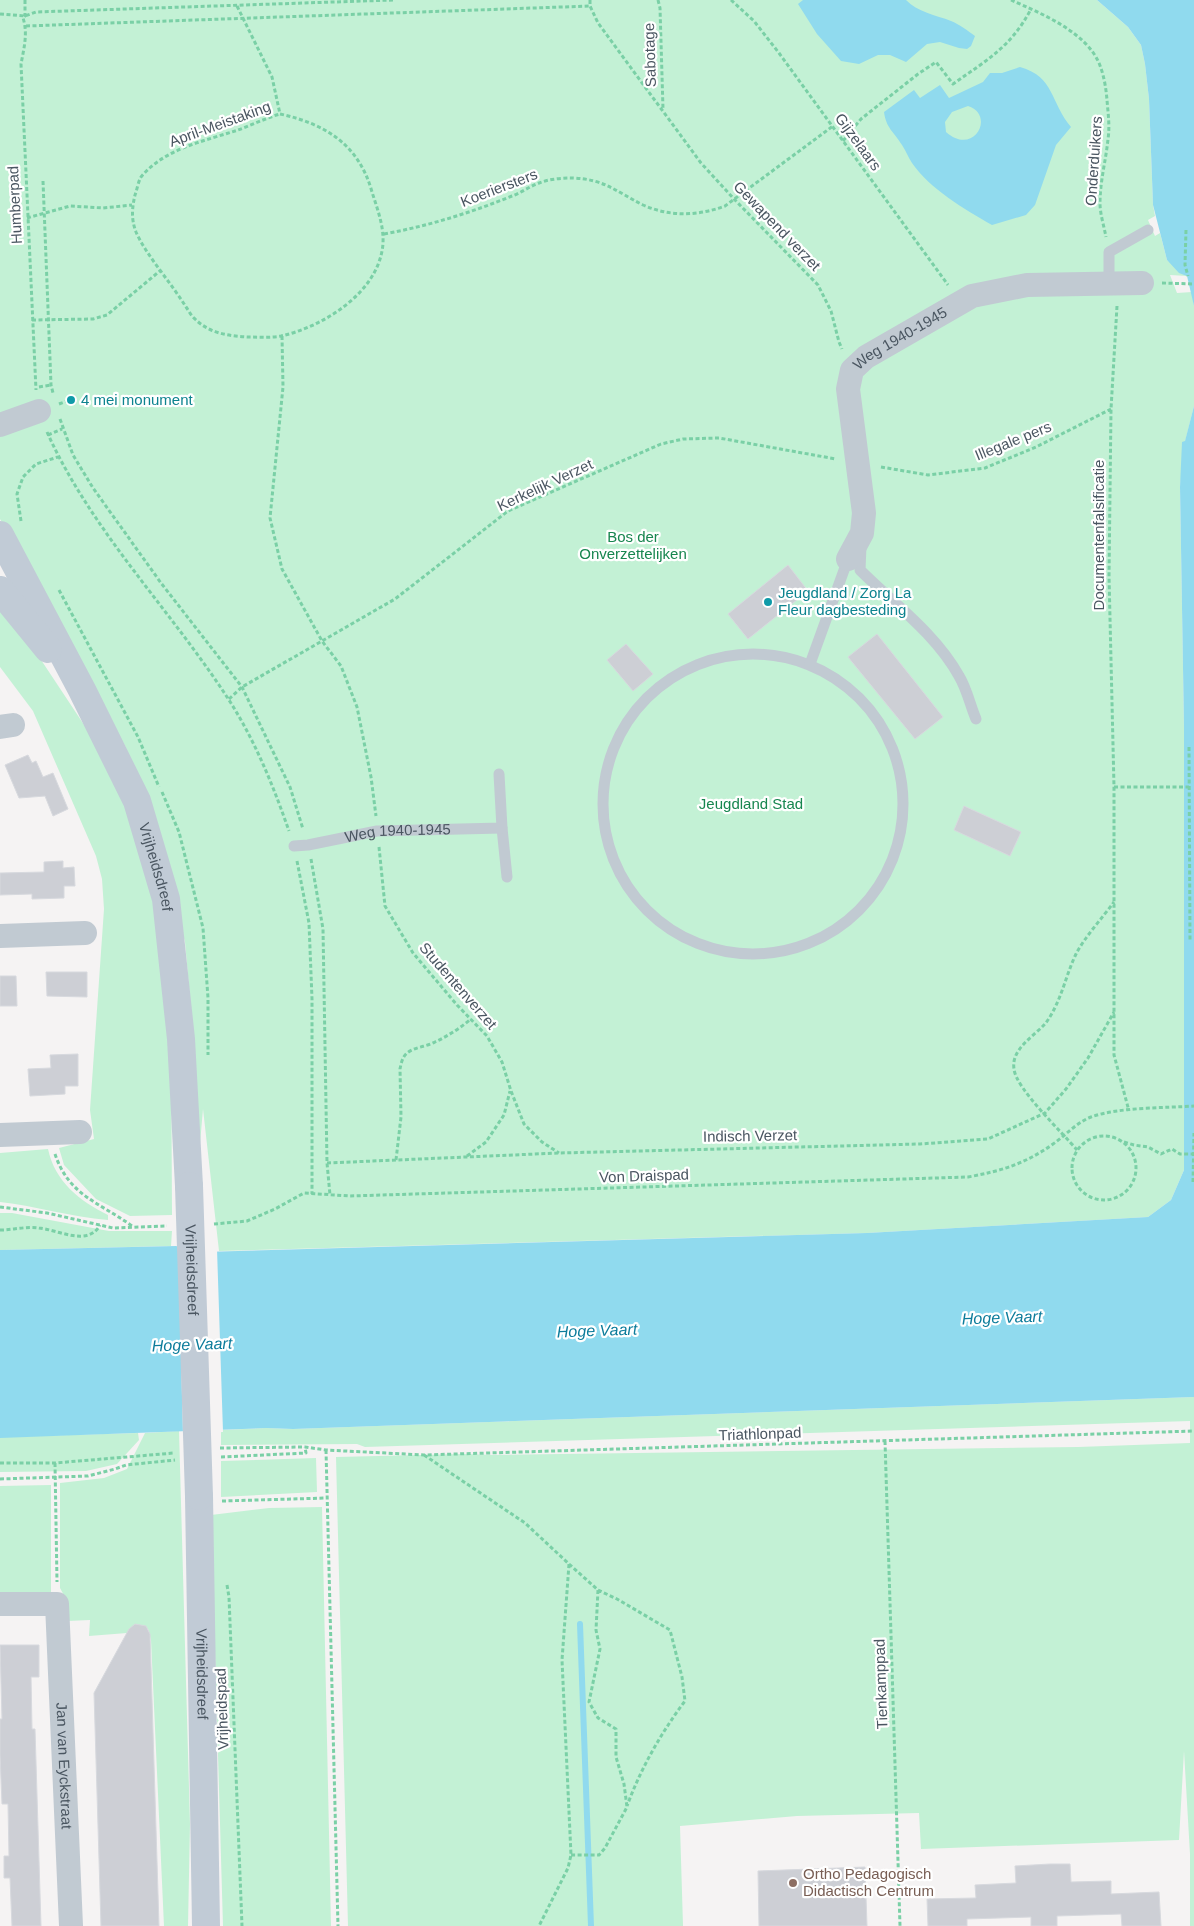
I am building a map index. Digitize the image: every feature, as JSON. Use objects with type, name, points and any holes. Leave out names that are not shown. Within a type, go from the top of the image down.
[{"type":"main road","name":"Vrijheidsdreef","points":[[0,535],[82,690],[137,801],[166,899],[180,1040],[207,1499],[206,1926]]},
{"type":"main road","name":"Vrijheidsdreef","points":[[0,590],[82,690]]},
{"type":"street","name":"Weg 1940-1945","points":[[848,559],[862,533],[864,513],[848,389],[852,370],[866,357],[972,296],[1027,285],[1142,283]]},
{"type":"street","points":[[0,425],[51,410]]},
{"type":"street","points":[[0,936],[85,933]]},
{"type":"street","points":[[0,1135],[80,1132]]},
{"type":"street","points":[[0,1604],[57,1604]]},
{"type":"street","name":"Jan van Eyckstraat","points":[[57,1604],[70,1926]]},
{"type":"lane","points":[[1113,283],[1108,252],[1148,230]]},
{"type":"lane","points":[[862,533],[860,570],[890,600],[927,632],[960,676],[976,719]]},
{"type":"lane","points":[[810,664],[848,559]]},
{"type":"lane","points":[[761,652],[810,664],[852,689],[883,727],[887,736],[901,772],[903,821],[890,868],[862,908],[831,932],[823,938],[777,954],[728,954],[680,937],[640,905],[613,862],[602,813],[607,762],[629,716],[665,680],[711,658],[761,652]]},
{"type":"lane","points":[[499,774],[507,876]]},
{"type":"lane","name":"Weg 1940-1945","points":[[294,846],[308,845],[377,831],[502,828]]},
{"type":"path","name":"Humberpad","points":[[25,0],[25,16],[23,18],[26,26],[25,43],[21,64],[36,388],[51,410]]},
{"type":"path","points":[[0,14],[25,16],[36,12],[393,0]]},
{"type":"path","points":[[26,26],[590,6],[590,0]]},
{"type":"path","name":"Sabotage","points":[[658,0],[660,8],[663,110]]},
{"type":"path","name":"Onderduikers","points":[[1010,0],[1058,23],[1076,36],[1091,51],[1099,63],[1106,85],[1108,113],[1109,137],[1101,180],[1100,205],[1108,252]]},
{"type":"path","name":"Gijzelaars","points":[[734,1],[754,21],[961,301]]},
{"type":"path","points":[[237,6],[272,77],[280,114]]},
{"type":"path","name":"Gewapend verzet","points":[[590,6],[598,23],[701,163],[818,285],[831,311],[839,342],[852,370]]},
{"type":"path","points":[[843,141],[861,119],[936,62],[953,84],[1010,41],[1021,28],[1031,9]]},
{"type":"path","name":"April-Meistaking","points":[[280,114],[318,126],[334,134],[350,151],[368,179],[384,234],[382,252],[378,265],[356,298],[342,309],[309,326],[282,336],[223,335],[209,330],[194,319],[140,239],[132,218],[132,205],[140,178],[162,159],[182,148],[240,130],[280,114]]},
{"type":"path","name":"Koeriersters","points":[[384,234],[453,217],[513,196],[540,182],[556,179],[593,180],[610,186],[644,205],[665,212],[691,215],[713,210],[725,206],[833,126]]},
{"type":"path","points":[[44,181],[51,410],[62,429],[73,455],[93,488],[161,583],[242,687],[290,787],[308,845],[323,929],[327,1163],[330,1195]]},
{"type":"path","points":[[27,218],[70,206],[103,208],[132,205]]},
{"type":"path","points":[[1186,230],[1185,265],[1188,276]]},
{"type":"path","points":[[32,320],[93,319],[106,315],[162,270]]},
{"type":"path","name":"Documentenfalsificatie","points":[[1113,283],[1117,319],[1111,410],[1109,576],[1114,787],[1114,1055],[1129,1111]]},
{"type":"path","points":[[1142,283],[1194,284]]},
{"type":"path","name":"Studentenverzet","points":[[282,336],[283,388],[270,518],[282,569],[322,641],[341,666],[357,707],[371,777],[385,906],[413,953],[487,1036],[502,1062],[510,1090],[524,1124],[542,1142],[559,1153]]},
{"type":"path","points":[[36,388],[51,385]]},
{"type":"path","name":"Illegale pers","points":[[858,464],[928,475],[985,468],[1036,447],[1111,410]]},
{"type":"path","points":[[48,436],[62,429]]},
{"type":"path","name":"Kerkelijk Verzet","points":[[228,699],[242,687],[395,599],[508,511],[662,444],[683,439],[720,438],[858,464]]},
{"type":"path","points":[[58,457],[75,487],[228,699],[258,751],[294,846],[309,923],[312,999],[312,1194]]},
{"type":"path","points":[[1189,747],[1190,940]]},
{"type":"path","points":[[1114,787],[1189,787]]},
{"type":"path","points":[[1077,1150],[1025,1090],[1015,1074],[1014,1063],[1022,1046],[1045,1023],[1052,1013],[1064,989],[1077,952],[1115,901]]},
{"type":"path","name":"Indisch Verzet","points":[[327,1163],[559,1153],[920,1144],[988,1139],[1044,1113],[1066,1089],[1088,1058],[1114,1012]]},
{"type":"path","points":[[396,1160],[401,1117],[400,1069],[402,1061],[406,1054],[456,1031],[471,1019]]},
{"type":"path","points":[[466,1157],[486,1142],[504,1115],[510,1090]]},
{"type":"path","name":"Von Draispad","points":[[205,1224],[247,1221],[275,1210],[304,1193],[350,1196],[859,1182],[968,1177],[1010,1168],[1054,1144],[1064,1134],[1090,1117],[1116,1112],[1194,1106]]},
{"type":"path","points":[[53,1133],[55,1154],[61,1171],[70,1182],[94,1203],[133,1226]]},
{"type":"path","points":[[1193,1182],[1194,1133]]},
{"type":"path","points":[[1123,1141],[1135,1159],[1134,1180],[1128,1189],[1120,1196],[1099,1200],[1080,1190],[1072,1171],[1072,1160],[1082,1144],[1098,1136],[1107,1135],[1123,1141],[1134,1146],[1148,1147],[1161,1154],[1172,1150],[1180,1154],[1194,1154]]},
{"type":"path","points":[[0,1207],[47,1213],[113,1228],[170,1226]]},
{"type":"path","points":[[0,1230],[38,1228],[85,1237],[98,1230],[100,1225]]},
{"type":"path","name":"Triathlonpad","points":[[213,1449],[305,1446],[326,1450],[424,1455],[1194,1431]]},
{"type":"path","name":"Tienkamppad","points":[[885,1441],[900,1926]]},
{"type":"path","points":[[217,1458],[306,1453],[305,1446]]},
{"type":"path","points":[[326,1450],[338,1926]]},
{"type":"path","points":[[0,1463],[55,1462],[183,1452]]},
{"type":"path","points":[[424,1455],[526,1523],[598,1590],[617,1598],[670,1630],[682,1677],[685,1701],[666,1727],[636,1782],[627,1807],[605,1848],[599,1854],[572,1855]]},
{"type":"path","points":[[0,1478],[88,1476],[126,1464],[181,1460]]},
{"type":"path","points":[[55,1462],[57,1604]]},
{"type":"path","points":[[207,1499],[326,1498]]},
{"type":"path","points":[[539,1926],[568,1868],[572,1855],[562,1660],[569,1564]]},
{"type":"path","name":"Vrijheidspad","points":[[226,1580],[229,1597],[242,1926]]},
{"type":"path","points":[[598,1590],[596,1630],[600,1649],[590,1702],[598,1718],[616,1729],[616,1757],[624,1784],[627,1807]]},
{"type":"green space","name":"Bos der Onverzettelijken","points":[[0,0],[1097,0],[1128,27],[1141,45],[1149,99],[1155,216],[1148,220],[1155,236],[1160,233],[1167,260],[1187,276],[1170,275],[1177,293],[1192,292],[1194,306],[1194,406],[1185,442],[1180,487],[1184,728],[1184,1170],[1171,1200],[1148,1217],[867,1233],[219,1251],[203,1109],[197,1178],[192,1020],[185,942],[148,800],[125,746],[0,519]]},
{"type":"green space","points":[[0,598],[116,773],[150,869],[171,1029],[172,1215],[130,1216],[96,1199],[64,1165],[59,1148],[94,1139],[90,1110],[104,909],[102,879],[96,856],[33,711],[0,667]]},
{"type":"green space","points":[[48,1149],[51,1161],[63,1181],[79,1197],[108,1215],[108,1220],[0,1202],[0,1153]]},
{"type":"green space","points":[[0,1213],[12,1213],[109,1231],[172,1231],[171,1246],[0,1250]]},
{"type":"green space","points":[[1194,1397],[1194,1926],[1190,1926],[1190,1854],[1184,1751],[1179,1840],[921,1849],[919,1813],[797,1816],[680,1826],[683,1926],[348,1926],[336,1457],[1078,1447],[1190,1443],[1190,1421],[365,1447],[357,1444],[221,1445],[221,1430]]},
{"type":"green space","points":[[179,1431],[190,1824],[188,1926],[164,1926],[151,1640],[148,1629],[135,1624],[127,1633],[89,1636],[90,1620],[67,1621],[67,1601],[60,1588],[60,1483],[104,1478],[127,1469],[145,1433]]},
{"type":"green space","points":[[138,1433],[139,1440],[117,1464],[86,1471],[0,1472],[0,1437]]},
{"type":"green space","points":[[316,1458],[317,1492],[221,1497],[221,1461]]},
{"type":"green space","points":[[51,1485],[51,1598],[0,1599],[0,1486]]},
{"type":"green space","points":[[322,1507],[331,1926],[223,1926],[211,1515],[269,1508]]},
{"type":"water","points":[[803,0],[906,0],[921,10],[957,24],[975,36],[971,46],[967,49],[940,42],[927,44],[906,62],[890,55],[878,55],[859,64],[841,61],[817,34],[798,4]]},
{"type":"water","points":[[1097,0],[1194,0],[1194,306],[1187,276],[1179,273],[1167,260],[1153,205],[1149,99],[1141,45],[1128,27]]},
{"type":"water","points":[[1020,67],[1040,77],[1051,91],[1064,118],[1071,127],[1056,145],[1035,205],[1026,215],[992,225],[948,198],[919,172],[888,126],[884,112],[914,90],[920,98],[940,85],[949,98],[983,82],[990,73],[1002,73]],"holes":[[[968,106],[976,111],[980,117],[981,125],[973,137],[965,140],[956,138],[946,132],[945,122],[952,112]]]},
{"type":"water","name":"Hoge Vaart","points":[[1194,406],[1194,1397],[0,1438],[0,1250],[176,1246],[202,1252],[867,1233],[1148,1217],[1171,1200],[1184,1170],[1184,728],[1180,487],[1182,442],[1185,441]]},
{"type":"pier","points":[[178,1244],[203,1249],[217,1249],[223,1432],[183,1434]]},
{"type":"building","name":"Jeugdland / Zorg La Fleur dagbesteding","points":[[788,565],[808,591],[748,639],[728,614]]},
{"type":"building","points":[[877,634],[943,717],[915,739],[848,657]]},
{"type":"building","points":[[626,644],[653,674],[633,691],[607,660]]},
{"type":"building","points":[[28,755],[32,763],[36,761],[43,777],[53,773],[68,809],[53,816],[45,796],[19,798],[5,765]]},
{"type":"building","points":[[964,806],[1021,832],[1010,856],[954,830]]},
{"type":"building","points":[[63,861],[63,868],[74,867],[75,886],[64,886],[64,898],[32,899],[32,894],[0,895],[0,873],[44,872],[44,862]]},
{"type":"building","points":[[46,972],[87,972],[87,997],[47,996]]},
{"type":"building","points":[[0,976],[16,976],[17,1006],[0,1006]]},
{"type":"building","points":[[78,1054],[78,1086],[65,1086],[65,1094],[30,1096],[28,1069],[51,1068],[50,1055]]},
{"type":"building","points":[[135,1624],[146,1626],[150,1634],[159,1926],[101,1926],[94,1693],[129,1629]]},
{"type":"building","points":[[0,1645],[39,1645],[39,1677],[31,1677],[32,1729],[35,1729],[41,1926],[12,1926],[10,1878],[4,1878],[4,1856],[9,1856],[8,1804],[2,1804]]},
{"type":"building","points":[[1070,1864],[1071,1882],[1111,1881],[1111,1894],[1159,1892],[1161,1926],[1122,1926],[1121,1914],[1057,1916],[1057,1926],[1031,1926],[1031,1917],[967,1919],[967,1926],[928,1926],[927,1899],[976,1898],[975,1885],[1016,1883],[1015,1866]]},
{"type":"building","points":[[865,1867],[867,1926],[759,1926],[758,1871]]},
{"type":"waterway","points":[[580,1624],[591,1926]]},
{"type":"place","name":"4 mei monument","points":[[71,400]]},
{"type":"place","name":"Jeugdland / Zorg La Fleur dagbesteding","points":[[768,602]]},
{"type":"place","name":"Ortho Pedagogisch Didactisch Centrum","points":[[793,1883]]},
{"type":"park label","name":"Jeugdland Stad","points":[[751,804]]}]
